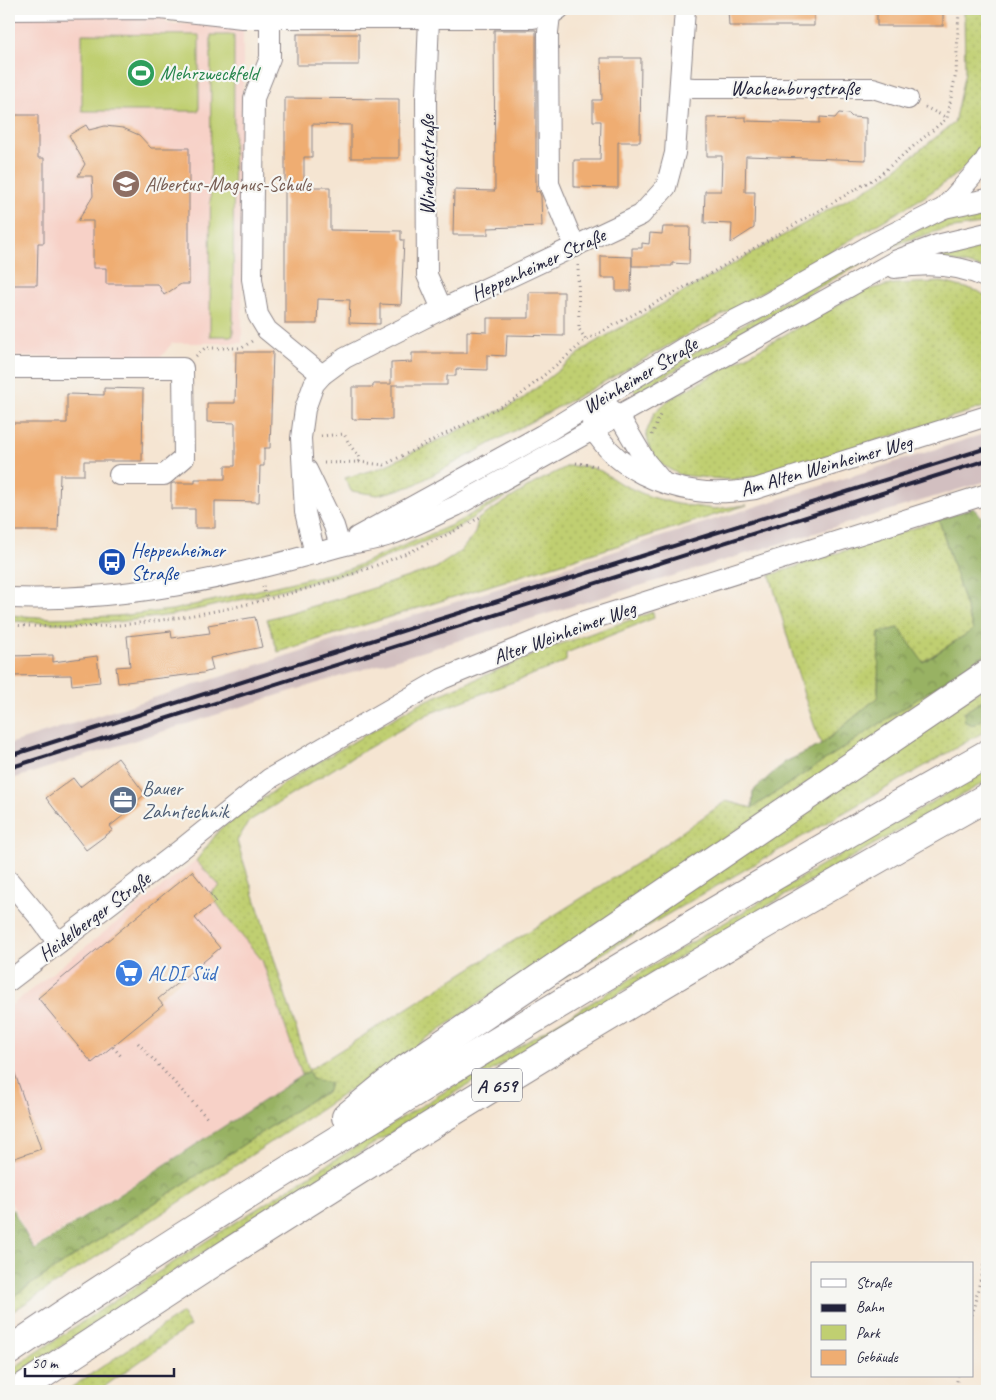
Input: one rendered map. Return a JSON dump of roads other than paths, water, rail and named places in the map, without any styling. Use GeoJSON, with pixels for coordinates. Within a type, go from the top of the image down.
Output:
{"type":"FeatureCollection","features":[{"type":"Feature","properties":{"kind":"highway"},"geometry":{"type":"LineString","coordinates":[[274,1178],[401,1072],[987,674]]}},
{"type":"Feature","properties":{"kind":"highway","name":"A 659"},"geometry":{"type":"LineString","coordinates":[[9,1351],[73,1307],[274,1178],[642,954],[987,754]]}},
{"type":"Feature","properties":{"kind":"highway","name":"A 659"},"geometry":{"type":"LineString","coordinates":[[18,1391],[298,1208],[497,1084],[987,797]]}},
{"type":"Feature","properties":{"kind":"street"},"geometry":{"type":"LineString","coordinates":[[9,10],[160,9],[242,18],[533,18],[555,12]]}},
{"type":"Feature","properties":{"kind":"street","name":"Heppenheimer Straße"},"geometry":{"type":"LineString","coordinates":[[315,554],[305,512],[301,459],[301,438],[305,409],[311,390],[322,375],[345,358],[442,309],[641,215],[666,187],[675,153],[685,9]]}},
{"type":"Feature","properties":{"kind":"street"},"geometry":{"type":"LineString","coordinates":[[555,12],[548,32],[549,184],[575,247]]}},
{"type":"Feature","properties":{"kind":"street"},"geometry":{"type":"LineString","coordinates":[[270,18],[270,58],[254,98],[252,279],[258,315],[267,330],[322,375]]}},
{"type":"Feature","properties":{"kind":"street","name":"Windeckstraße"},"geometry":{"type":"LineString","coordinates":[[429,18],[426,97],[427,275],[442,309]]}},
{"type":"Feature","properties":{"kind":"street","name":"Wachenburgstraße"},"geometry":{"type":"LineString","coordinates":[[680,87],[872,88],[908,99]]}},
{"type":"Feature","properties":{"kind":"street","name":"Weinheimer Straße"},"geometry":{"type":"LineString","coordinates":[[944,208],[987,157]]}},
{"type":"Feature","properties":{"kind":"street","name":"Weinheimer Straße"},"geometry":{"type":"LineString","coordinates":[[340,546],[542,435],[698,339],[767,304],[876,242],[944,208],[987,200]]}},
{"type":"Feature","properties":{"kind":"street","name":"Weinheimer Straße"},"geometry":{"type":"LineString","coordinates":[[9,598],[42,599],[116,595],[176,587],[233,575],[340,546],[381,538],[412,527],[456,506],[876,271],[914,253],[987,232]]}},
{"type":"Feature","properties":{"kind":"street","name":"Weinheimer Straße"},"geometry":{"type":"LineString","coordinates":[[876,271],[918,265],[936,265],[966,270],[987,278]]}},
{"type":"Feature","properties":{"kind":"street"},"geometry":{"type":"LineString","coordinates":[[9,368],[183,368],[184,458],[164,475],[120,475]]}},
{"type":"Feature","properties":{"kind":"street"},"geometry":{"type":"LineString","coordinates":[[593,430],[592,418],[595,401],[619,416],[646,462],[662,482]]}},
{"type":"Feature","properties":{"kind":"street","name":"Am Alten Weinheimer Weg"},"geometry":{"type":"LineString","coordinates":[[593,430],[616,458],[637,471],[662,482],[688,489],[715,492],[754,489],[987,416]]}},
{"type":"Feature","properties":{"kind":"street","name":"Heppenheimer Straße"},"geometry":{"type":"LineString","coordinates":[[301,459],[334,526],[340,546]]}},
{"type":"Feature","properties":{"kind":"street","name":"Alter Weinheimer Weg"},"geometry":{"type":"LineString","coordinates":[[179,851],[269,779],[442,679],[580,623],[987,494]]}},
{"type":"Feature","properties":{"kind":"street","name":"Heidelberger Straße"},"geometry":{"type":"LineString","coordinates":[[9,981],[179,851]]}},
{"type":"Feature","properties":{"kind":"street"},"geometry":{"type":"LineString","coordinates":[[9,881],[58,943]]}},
{"type":"Feature","properties":{"kind":"railway"},"geometry":{"type":"LineString","coordinates":[[9,756],[987,448]]}},
{"type":"Feature","properties":{"kind":"railway"},"geometry":{"type":"LineString","coordinates":[[9,768],[987,460]]}},
{"type":"Feature","properties":{"kind":"place","name":"Mehrzweckfeld"},"geometry":{"type":"Point","coordinates":[141,73]}},
{"type":"Feature","properties":{"kind":"place","name":"Albertus-Magnus-Schule"},"geometry":{"type":"Point","coordinates":[126,184]}},
{"type":"Feature","properties":{"kind":"place","name":"Heppenheimer Straße"},"geometry":{"type":"Point","coordinates":[112,562]}},
{"type":"Feature","properties":{"kind":"place","name":"Bauer Zahntechnik"},"geometry":{"type":"Point","coordinates":[123,800]}},
{"type":"Feature","properties":{"kind":"place","name":"ALDI Süd"},"geometry":{"type":"Point","coordinates":[129,973]}}]}
